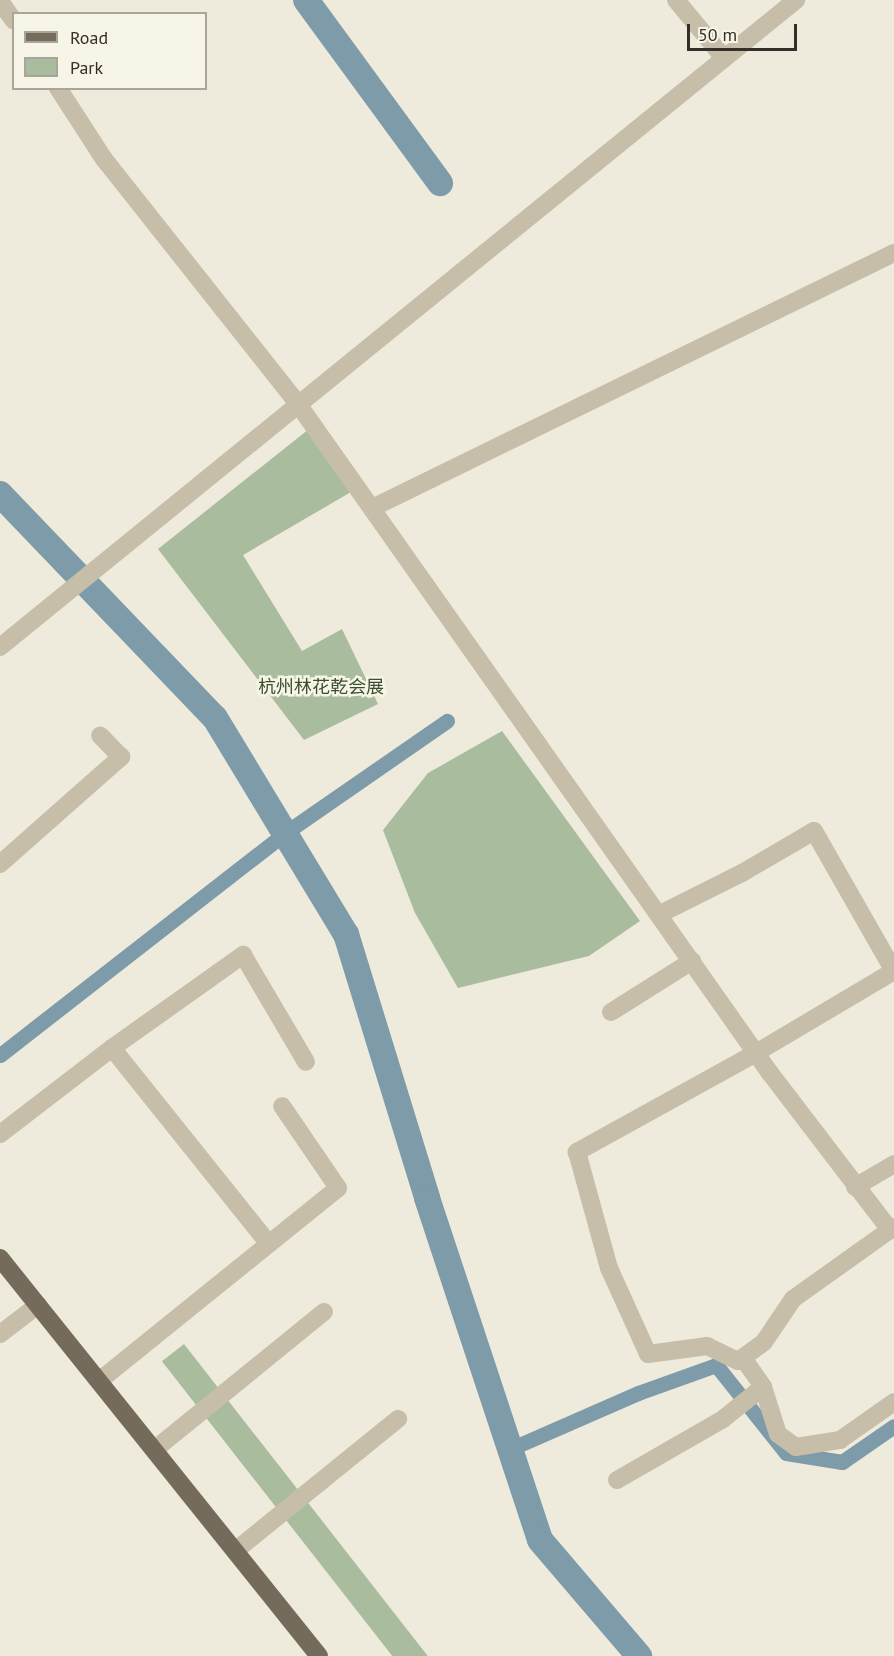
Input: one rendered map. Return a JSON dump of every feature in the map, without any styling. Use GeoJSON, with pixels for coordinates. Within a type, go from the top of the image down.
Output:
{"type":"FeatureCollection","features":[{"type":"Feature","properties":{"kind":"main road"},"geometry":{"type":"LineString","coordinates":[[0,1258],[319,1656]]}},
{"type":"Feature","properties":{"kind":"street"},"geometry":{"type":"LineString","coordinates":[[676,0],[724,58]]}},
{"type":"Feature","properties":{"kind":"street"},"geometry":{"type":"LineString","coordinates":[[0,647],[796,0]]}},
{"type":"Feature","properties":{"kind":"street"},"geometry":{"type":"LineString","coordinates":[[0,1],[12,18]]}},
{"type":"Feature","properties":{"kind":"street"},"geometry":{"type":"LineString","coordinates":[[59,90],[104,159],[298,404],[756,1053],[855,1187],[892,1228],[793,1299],[764,1342],[738,1361],[707,1346],[648,1354],[609,1268],[577,1152],[756,1053],[894,971],[814,831],[742,873],[660,914]]}},
{"type":"Feature","properties":{"kind":"street"},"geometry":{"type":"LineString","coordinates":[[372,508],[894,253]]}},
{"type":"Feature","properties":{"kind":"street"},"geometry":{"type":"LineString","coordinates":[[0,864],[121,757],[100,735]]}},
{"type":"Feature","properties":{"kind":"street"},"geometry":{"type":"LineString","coordinates":[[0,1134],[112,1048],[243,955],[306,1062]]}},
{"type":"Feature","properties":{"kind":"street"},"geometry":{"type":"LineString","coordinates":[[611,1012],[692,961]]}},
{"type":"Feature","properties":{"kind":"street"},"geometry":{"type":"LineString","coordinates":[[112,1048],[269,1244]]}},
{"type":"Feature","properties":{"kind":"street"},"geometry":{"type":"LineString","coordinates":[[99,1381],[339,1188],[282,1106]]}},
{"type":"Feature","properties":{"kind":"street"},"geometry":{"type":"LineString","coordinates":[[855,1187],[894,1164]]}},
{"type":"Feature","properties":{"kind":"street"},"geometry":{"type":"LineString","coordinates":[[0,1334],[38,1305]]}},
{"type":"Feature","properties":{"kind":"street"},"geometry":{"type":"LineString","coordinates":[[154,1450],[324,1312]]}},
{"type":"Feature","properties":{"kind":"street"},"geometry":{"type":"LineString","coordinates":[[743,1358],[763,1387],[778,1434],[796,1447],[840,1440],[894,1402]]}},
{"type":"Feature","properties":{"kind":"street"},"geometry":{"type":"LineString","coordinates":[[616,1480],[723,1419],[763,1387]]}},
{"type":"Feature","properties":{"kind":"street"},"geometry":{"type":"LineString","coordinates":[[235,1551],[398,1419]]}},
{"type":"Feature","properties":{"kind":"green space","name":"杭州林花乾会展"},"geometry":{"type":"Polygon","coordinates":[[[309,429],[351,492],[243,555],[302,651],[342,629],[378,704],[304,740],[158,549],[309,429]]]}},
{"type":"Feature","properties":{"kind":"green space"},"geometry":{"type":"Polygon","coordinates":[[[502,731],[640,921],[589,956],[458,988],[415,913],[383,830],[428,773],[502,731]]]}},
{"type":"Feature","properties":{"kind":"green space"},"geometry":{"type":"Polygon","coordinates":[[[184,1344],[428,1656],[392,1656],[162,1361],[184,1344]]]}},
{"type":"Feature","properties":{"kind":"waterway"},"geometry":{"type":"LineString","coordinates":[[306,0],[440,183]]}},
{"type":"Feature","properties":{"kind":"waterway"},"geometry":{"type":"LineString","coordinates":[[0,494],[215,718],[346,934],[427,1198],[540,1540],[639,1656]]}},
{"type":"Feature","properties":{"kind":"waterway"},"geometry":{"type":"LineString","coordinates":[[0,1055],[285,833],[447,721]]}},
{"type":"Feature","properties":{"kind":"waterway"},"geometry":{"type":"LineString","coordinates":[[510,1449],[638,1393],[716,1365],[786,1453],[842,1462],[894,1426]]}}]}
